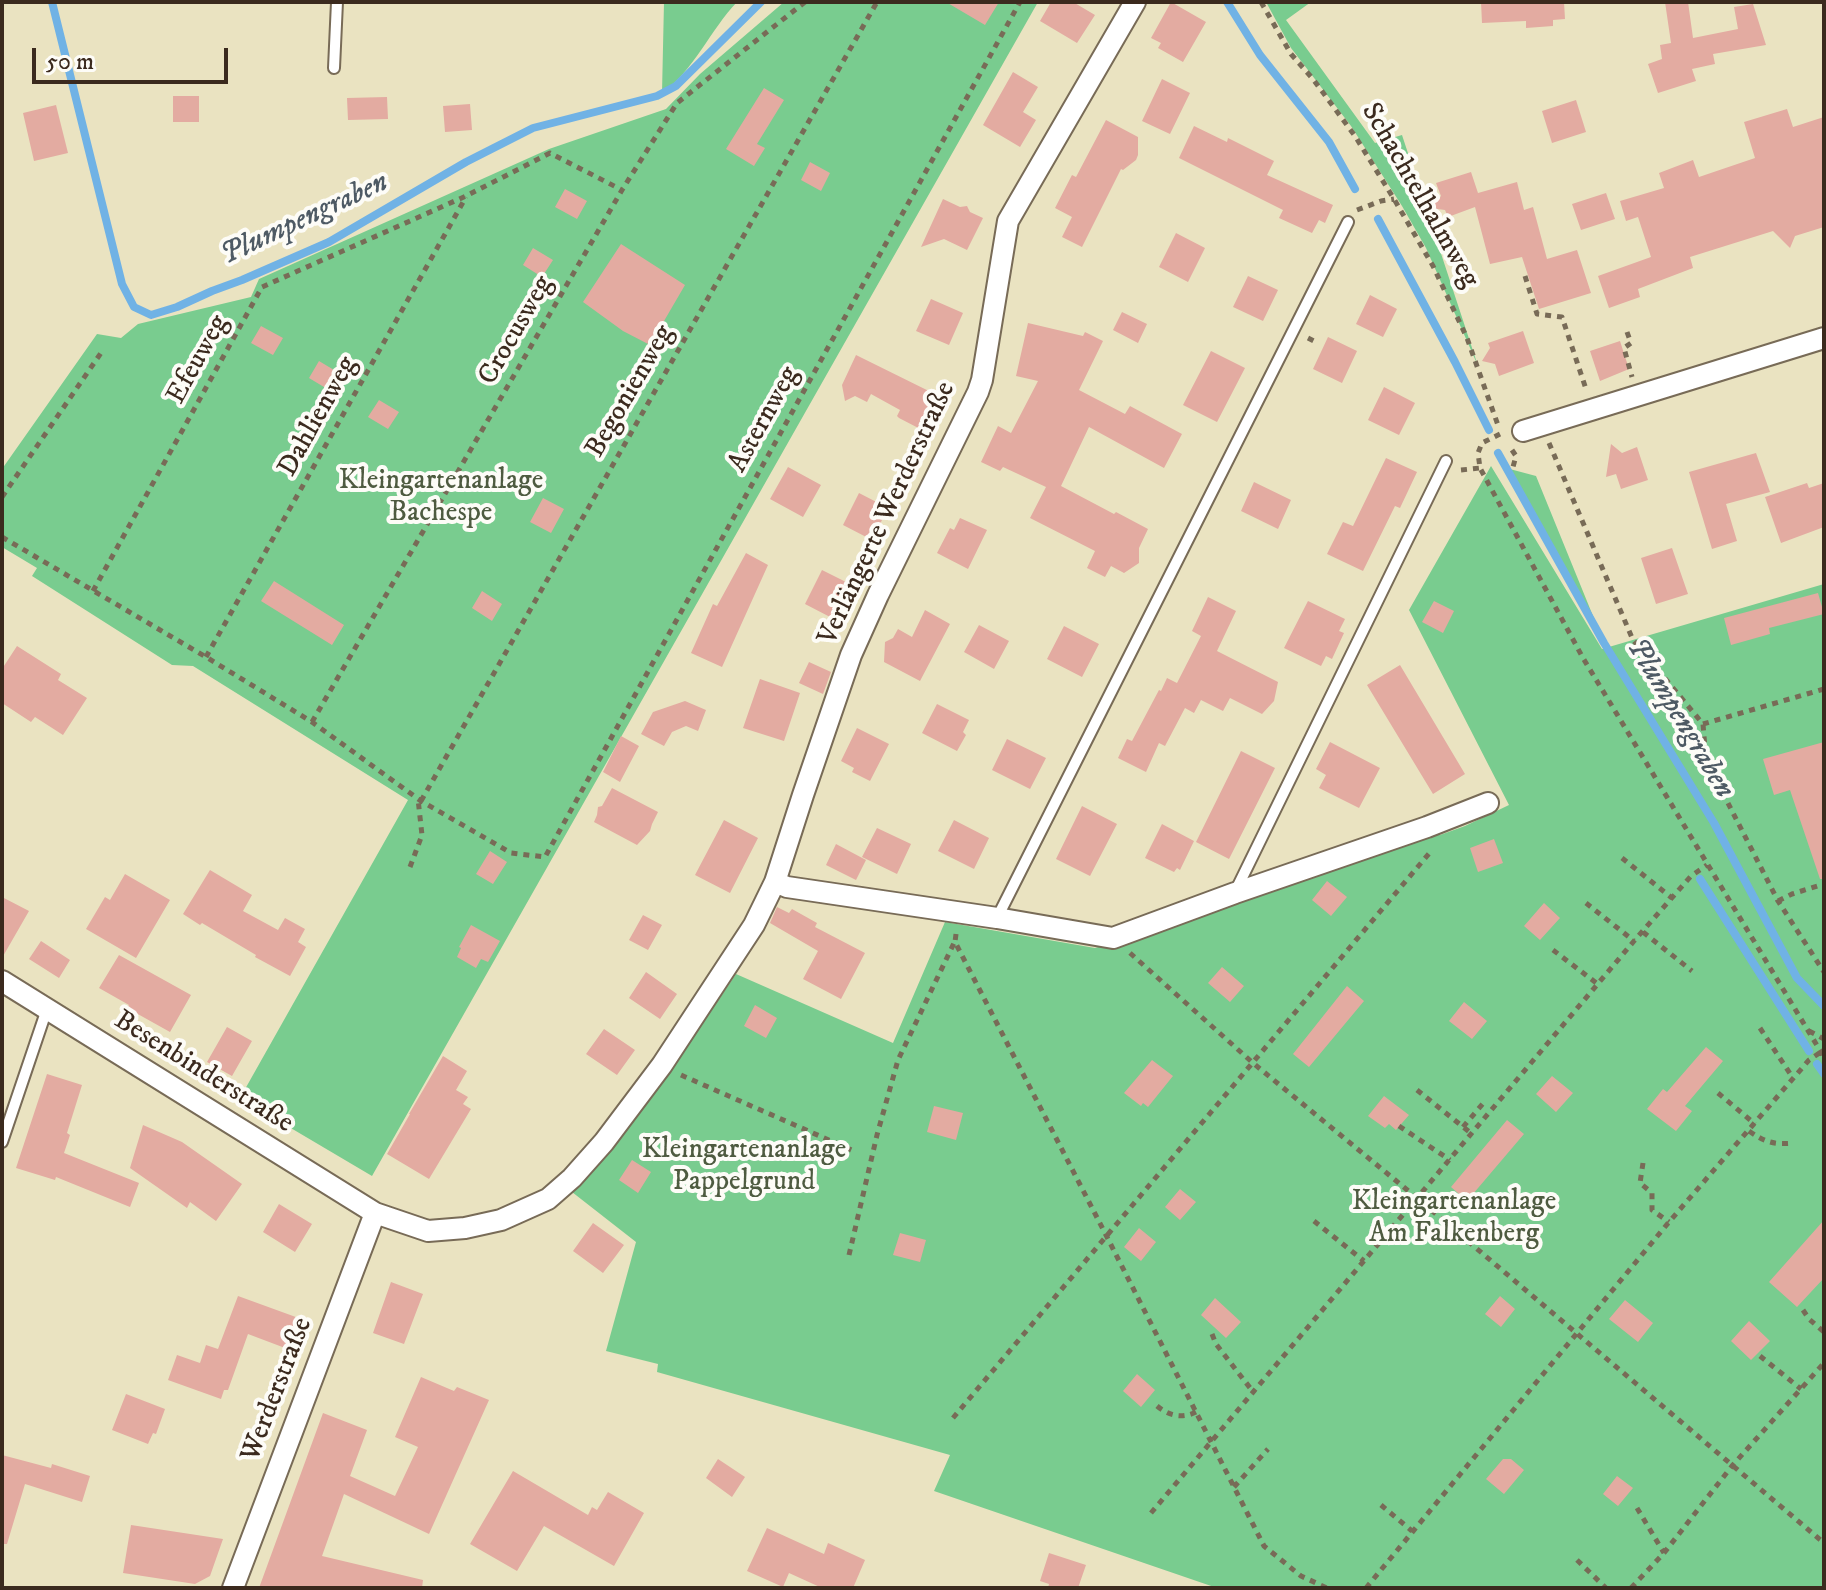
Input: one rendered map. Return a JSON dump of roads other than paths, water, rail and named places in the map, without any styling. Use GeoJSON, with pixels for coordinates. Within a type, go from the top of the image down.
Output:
{"type":"FeatureCollection","features":[{"type":"Feature","properties":{"kind":"street","name":"Verlängerte Werderstraße"},"geometry":{"type":"LineString","coordinates":[[375,1213],[428,1231],[465,1228],[501,1220],[548,1199],[572,1178],[604,1142],[662,1065],[754,925],[775,882],[845,672],[878,595],[978,392],[1008,221],[1135,2]]}},
{"type":"Feature","properties":{"kind":"street"},"geometry":{"type":"LineString","coordinates":[[1532,428],[1824,338]]}},
{"type":"Feature","properties":{"kind":"street"},"geometry":{"type":"LineString","coordinates":[[775,882],[787,887],[1113,938],[1488,803]]}},
{"type":"Feature","properties":{"kind":"street","name":"Besenbinderstraße"},"geometry":{"type":"LineString","coordinates":[[2,981],[375,1213]]}},
{"type":"Feature","properties":{"kind":"street","name":"Werderstraße"},"geometry":{"type":"LineString","coordinates":[[233,1588],[375,1213]]}},
{"type":"Feature","properties":{"kind":"lane"},"geometry":{"type":"LineString","coordinates":[[334,68],[337,2]]}},
{"type":"Feature","properties":{"kind":"lane"},"geometry":{"type":"LineString","coordinates":[[997,918],[1348,222]]}},
{"type":"Feature","properties":{"kind":"lane"},"geometry":{"type":"LineString","coordinates":[[1235,893],[1446,461]]}},
{"type":"Feature","properties":{"kind":"lane"},"geometry":{"type":"LineString","coordinates":[[2,1142],[47,1009]]}},
{"type":"Feature","properties":{"kind":"waterway","name":"Plumpengraben"},"geometry":{"type":"LineString","coordinates":[[52,2],[122,284],[134,307],[151,315],[177,307],[329,242],[466,162],[533,128],[657,96],[676,86],[761,2]]}},
{"type":"Feature","properties":{"kind":"waterway","name":"Plumpengraben"},"geometry":{"type":"LineString","coordinates":[[1227,2],[1260,55],[1329,142],[1355,189]]}},
{"type":"Feature","properties":{"kind":"waterway","name":"Plumpengraben"},"geometry":{"type":"LineString","coordinates":[[1378,219],[1489,430]]}},
{"type":"Feature","properties":{"kind":"waterway","name":"Plumpengraben"},"geometry":{"type":"LineString","coordinates":[[1498,453],[1604,643],[1714,823],[1797,978],[1824,1006]]}},
{"type":"Feature","properties":{"kind":"waterway"},"geometry":{"type":"LineString","coordinates":[[1700,879],[1809,1051]]}},
{"type":"Feature","properties":{"kind":"waterway"},"geometry":{"type":"LineString","coordinates":[[1817,1064],[1824,1074]]}},
{"type":"Feature","properties":{"kind":"park label","name":"Kleingartenanlage Bachespe"},"geometry":{"type":"Point","coordinates":[441,498]}},
{"type":"Feature","properties":{"kind":"park label","name":"Kleingartenanlage Pappelgrund"},"geometry":{"type":"Point","coordinates":[744,1167]}},
{"type":"Feature","properties":{"kind":"park label","name":"Kleingartenanlage Am Falkenberg"},"geometry":{"type":"Point","coordinates":[1454,1219]}}]}
